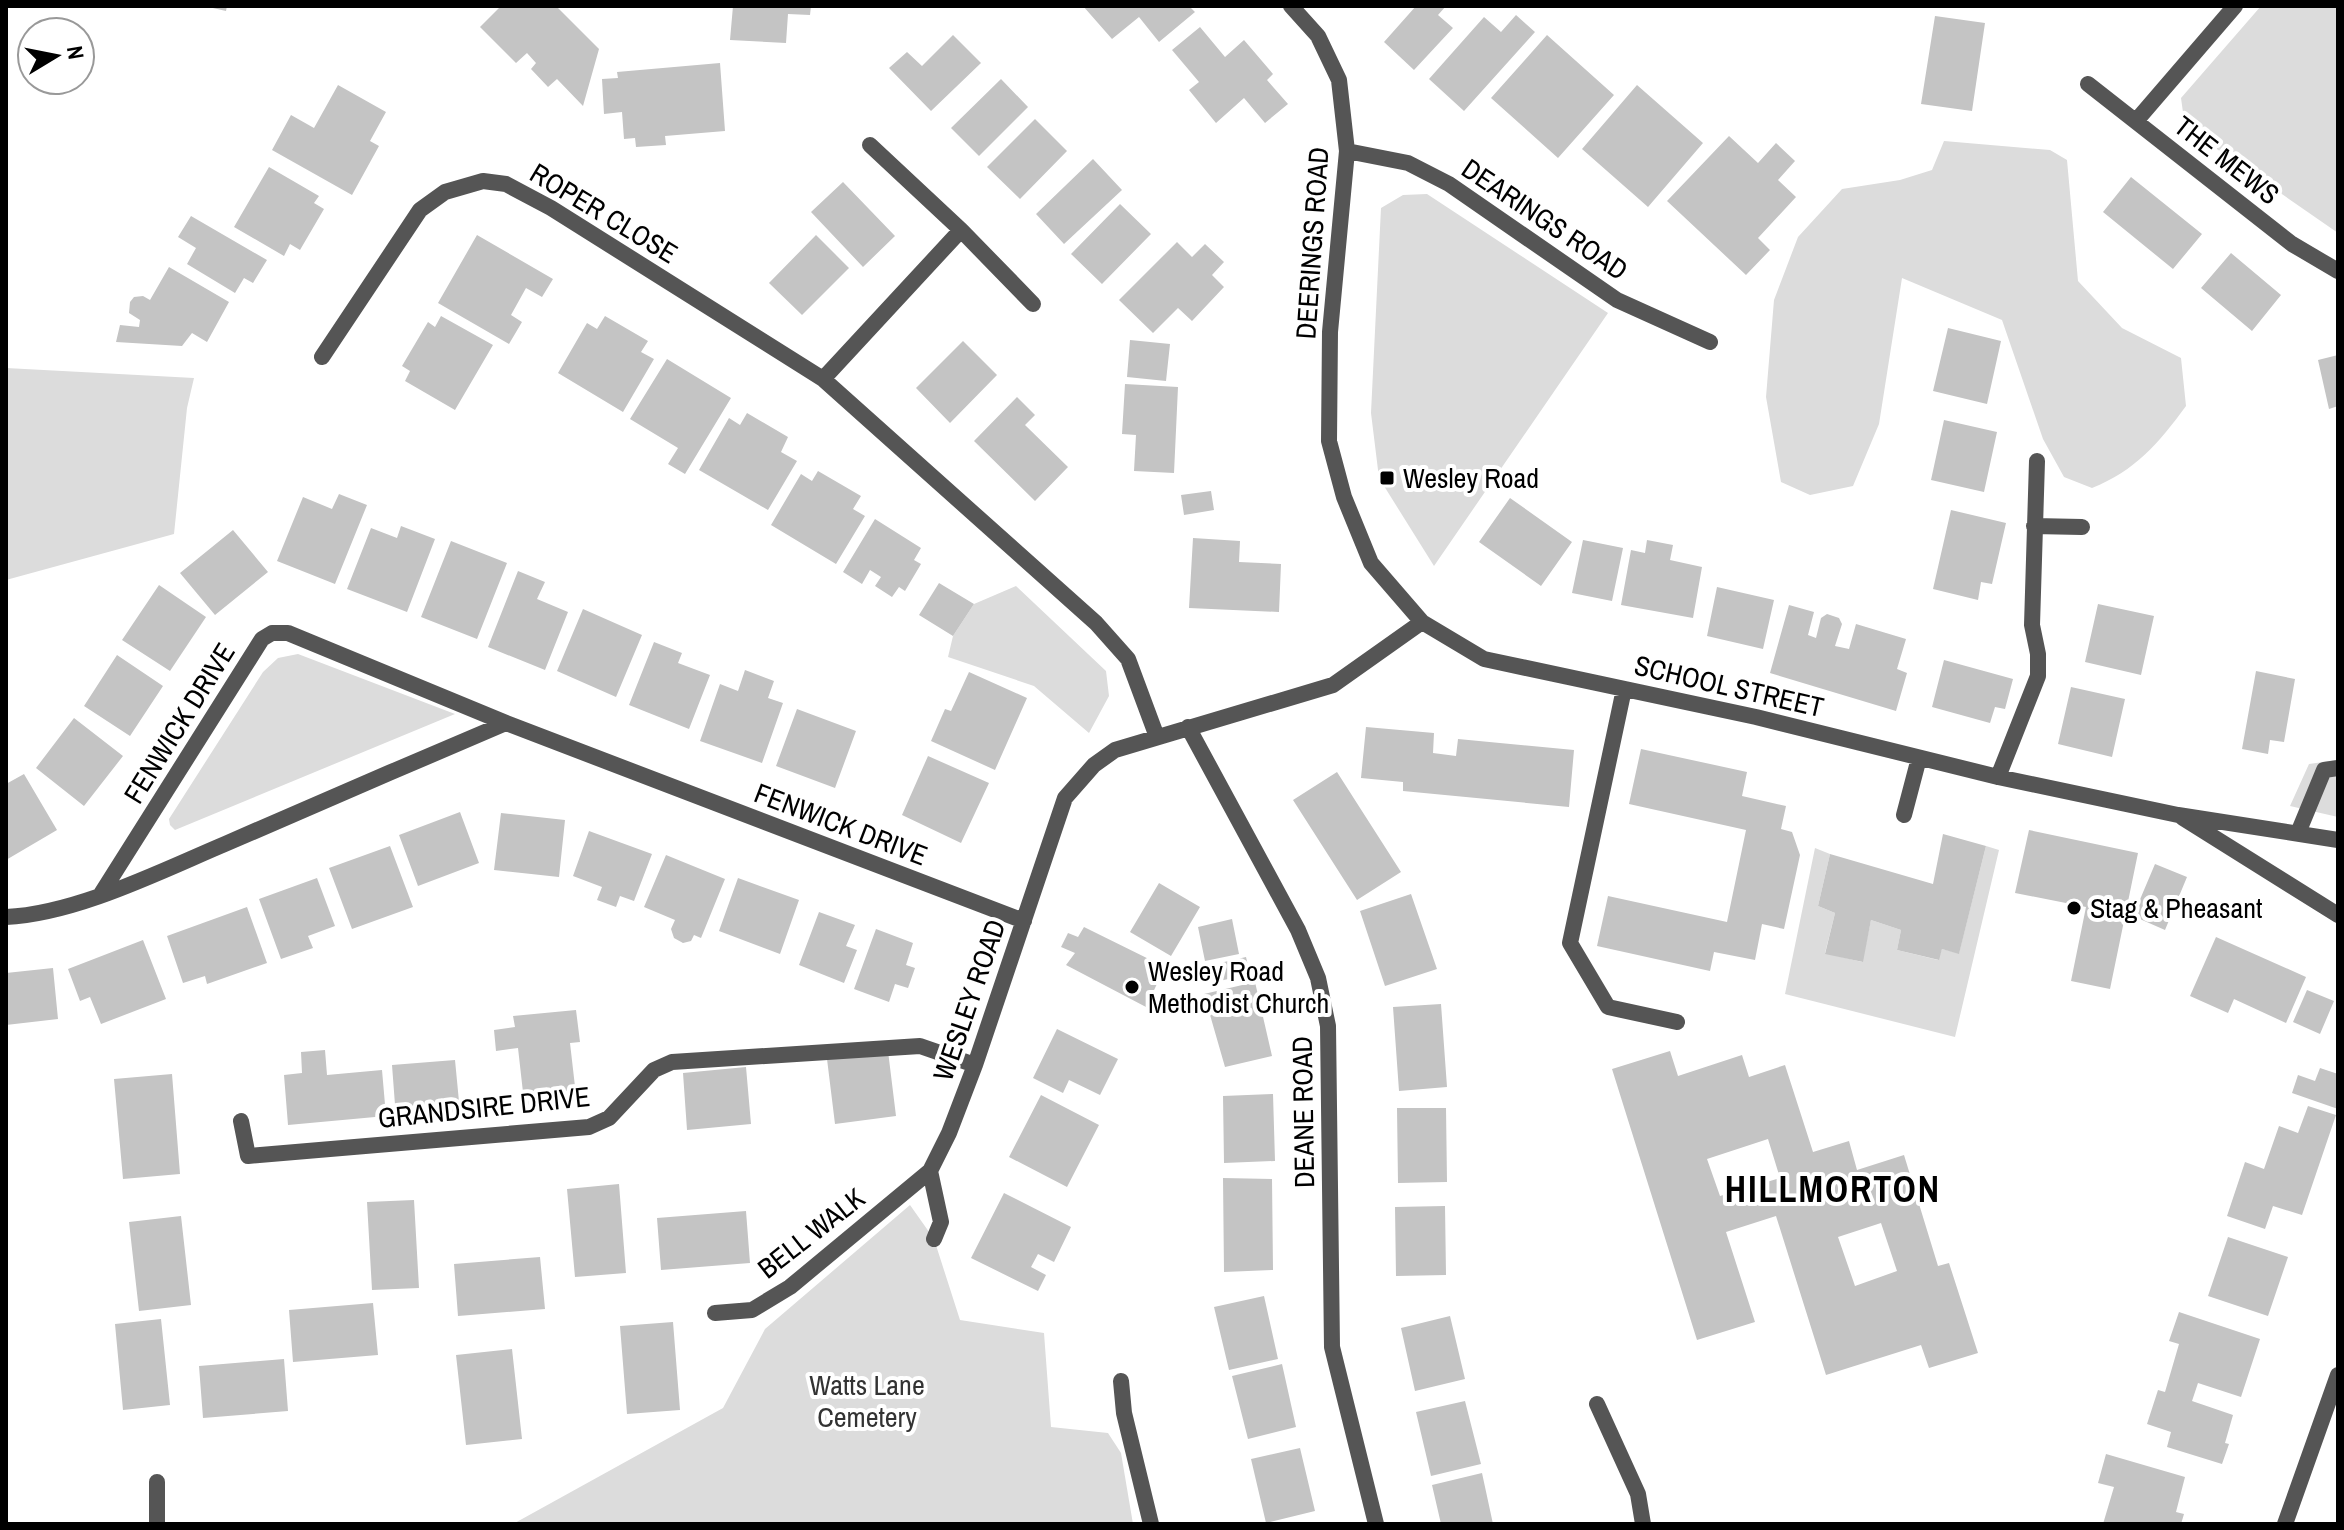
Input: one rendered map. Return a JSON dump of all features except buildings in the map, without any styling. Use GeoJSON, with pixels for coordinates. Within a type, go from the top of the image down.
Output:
{"type":"FeatureCollection","features":[{"type":"Feature","properties":{"kind":"street","name":"DEERINGS ROAD"},"geometry":{"type":"LineString","coordinates":[[1291,6],[1318,36],[1339,80],[1347,151],[1330,332],[1329,441],[1344,497]]}},
{"type":"Feature","properties":{"kind":"street"},"geometry":{"type":"LineString","coordinates":[[2136,121],[2235,6]]}},
{"type":"Feature","properties":{"kind":"street","name":"THE MEWS"},"geometry":{"type":"LineString","coordinates":[[2088,84],[2292,244],[2338,271]]}},
{"type":"Feature","properties":{"kind":"street"},"geometry":{"type":"LineString","coordinates":[[870,145],[961,230],[1033,304]]}},
{"type":"Feature","properties":{"kind":"street","name":"DEARINGS ROAD"},"geometry":{"type":"LineString","coordinates":[[1347,151],[1408,163],[1435,177],[1617,300],[1710,342]]}},
{"type":"Feature","properties":{"kind":"street","name":"ROPER CLOSE"},"geometry":{"type":"LineString","coordinates":[[322,357],[420,210],[445,192],[483,181],[506,184],[551,208],[823,379],[1096,623],[1128,659],[1157,737]]}},
{"type":"Feature","properties":{"kind":"street"},"geometry":{"type":"LineString","coordinates":[[823,379],[961,230]]}},
{"type":"Feature","properties":{"kind":"street"},"geometry":{"type":"LineString","coordinates":[[1998,777],[2038,676],[2038,654],[2032,625],[2037,461]]}},
{"type":"Feature","properties":{"kind":"street","name":"SCHOOL STREET"},"geometry":{"type":"LineString","coordinates":[[1344,497],[1371,563],[1422,622],[1484,659],[1756,717],[1998,777],[2178,815],[2338,840]]}},
{"type":"Feature","properties":{"kind":"street"},"geometry":{"type":"LineString","coordinates":[[2034,526],[2082,527]]}},
{"type":"Feature","properties":{"kind":"street","name":"WESLEY ROAD"},"geometry":{"type":"LineString","coordinates":[[930,1171],[949,1133],[975,1065],[1065,798],[1094,765],[1115,750],[1333,685],[1422,622]]}},
{"type":"Feature","properties":{"kind":"street","name":"FENWICK DRIVE"},"geometry":{"type":"LineString","coordinates":[[101,894],[262,639],[272,633],[288,633],[506,723],[1024,921]]}},
{"type":"Feature","properties":{"kind":"street"},"geometry":{"type":"LineString","coordinates":[[1624,689],[1570,943],[1608,1007],[1677,1022]]}},
{"type":"Feature","properties":{"kind":"street"},"geometry":{"type":"LineString","coordinates":[[6,917],[29,916],[101,894],[163,870],[506,723]]}},
{"type":"Feature","properties":{"kind":"street","name":"DEANE ROAD"},"geometry":{"type":"LineString","coordinates":[[1188,727],[1298,930],[1318,978],[1328,1026],[1332,1347],[1376,1524]]}},
{"type":"Feature","properties":{"kind":"street"},"geometry":{"type":"LineString","coordinates":[[1904,815],[1919,758]]}},
{"type":"Feature","properties":{"kind":"street"},"geometry":{"type":"LineString","coordinates":[[2298,833],[2324,770],[2338,768]]}},
{"type":"Feature","properties":{"kind":"street","name":"SCHOOL STREET"},"geometry":{"type":"LineString","coordinates":[[2178,815],[2338,915]]}},
{"type":"Feature","properties":{"kind":"street","name":"GRANDSIRE DRIVE"},"geometry":{"type":"LineString","coordinates":[[241,1121],[248,1156],[589,1127],[609,1118],[654,1070],[672,1062],[920,1046],[975,1065]]}},
{"type":"Feature","properties":{"kind":"street"},"geometry":{"type":"LineString","coordinates":[[930,1171],[941,1222],[934,1239]]}},
{"type":"Feature","properties":{"kind":"street","name":"BELL WALK"},"geometry":{"type":"LineString","coordinates":[[715,1313],[752,1310],[790,1287],[930,1171]]}},
{"type":"Feature","properties":{"kind":"street"},"geometry":{"type":"LineString","coordinates":[[2285,1524],[2338,1375]]}},
{"type":"Feature","properties":{"kind":"street"},"geometry":{"type":"LineString","coordinates":[[1121,1381],[1124,1413],[1151,1524]]}},
{"type":"Feature","properties":{"kind":"street"},"geometry":{"type":"LineString","coordinates":[[1597,1404],[1638,1494],[1643,1524]]}},
{"type":"Feature","properties":{"kind":"street"},"geometry":{"type":"LineString","coordinates":[[157,1482],[157,1524]]}},
{"type":"Feature","properties":{"kind":"green space"},"geometry":{"type":"Polygon","coordinates":[[[2261,6],[2338,6],[2338,233],[2185,127],[2181,98],[2261,6]]]}},
{"type":"Feature","properties":{"kind":"green space"},"geometry":{"type":"Polygon","coordinates":[[[1944,141],[2050,150],[2067,160],[2078,281],[2122,328],[2181,358],[2186,406],[2156,444],[2121,473],[2092,488],[2064,477],[2043,439],[2002,320],[1902,278],[1879,424],[1853,486],[1810,495],[1781,482],[1766,397],[1774,300],[1798,237],[1842,189],[1900,180],[1932,170],[1944,141]]]}},
{"type":"Feature","properties":{"kind":"green space"},"geometry":{"type":"Polygon","coordinates":[[[1427,194],[1608,313],[1434,566],[1379,478],[1371,413],[1381,208],[1403,195],[1427,194]]]}},
{"type":"Feature","properties":{"kind":"green space"},"geometry":{"type":"Polygon","coordinates":[[[6,368],[194,378],[187,408],[174,534],[6,580],[6,368]]]}},
{"type":"Feature","properties":{"kind":"green space"},"geometry":{"type":"Polygon","coordinates":[[[1016,586],[1106,671],[1109,696],[1089,733],[1034,686],[948,657],[953,636],[974,604],[1016,586]]]}},
{"type":"Feature","properties":{"kind":"green space"},"geometry":{"type":"Polygon","coordinates":[[[298,654],[455,714],[175,830],[169,819],[263,672],[278,658],[298,654]]]}},
{"type":"Feature","properties":{"kind":"green space"},"geometry":{"type":"Polygon","coordinates":[[[2338,760],[2338,817],[2290,806],[2309,764],[2338,760]]]}},
{"type":"Feature","properties":{"kind":"green space"},"geometry":{"type":"Polygon","coordinates":[[[1986,846],[1999,850],[1955,1037],[1785,994],[1815,848],[1830,854],[1818,906],[1835,913],[1825,953],[1862,962],[1871,920],[1901,930],[1897,950],[1938,960],[1942,949],[1959,953],[1986,846]]]}},
{"type":"Feature","properties":{"kind":"green space","name":"Watts Lane Cemetery"},"geometry":{"type":"Polygon","coordinates":[[[910,1205],[934,1239],[960,1320],[1044,1333],[1051,1427],[1108,1433],[1121,1453],[1133,1524],[513,1524],[723,1408],[765,1329],[910,1205]]]}},
{"type":"Feature","properties":{"kind":"place","name":"Wesley Road"},"geometry":{"type":"Point","coordinates":[1387,478]}},
{"type":"Feature","properties":{"kind":"place","name":"Stag & Pheasant"},"geometry":{"type":"Point","coordinates":[2074,908]}},
{"type":"Feature","properties":{"kind":"place","name":"Wesley Road Methodist Church"},"geometry":{"type":"Point","coordinates":[1132,987]}},
{"type":"Feature","properties":{"kind":"district","name":"HILLMORTON"},"geometry":{"type":"Point","coordinates":[1833,1189]}}]}
